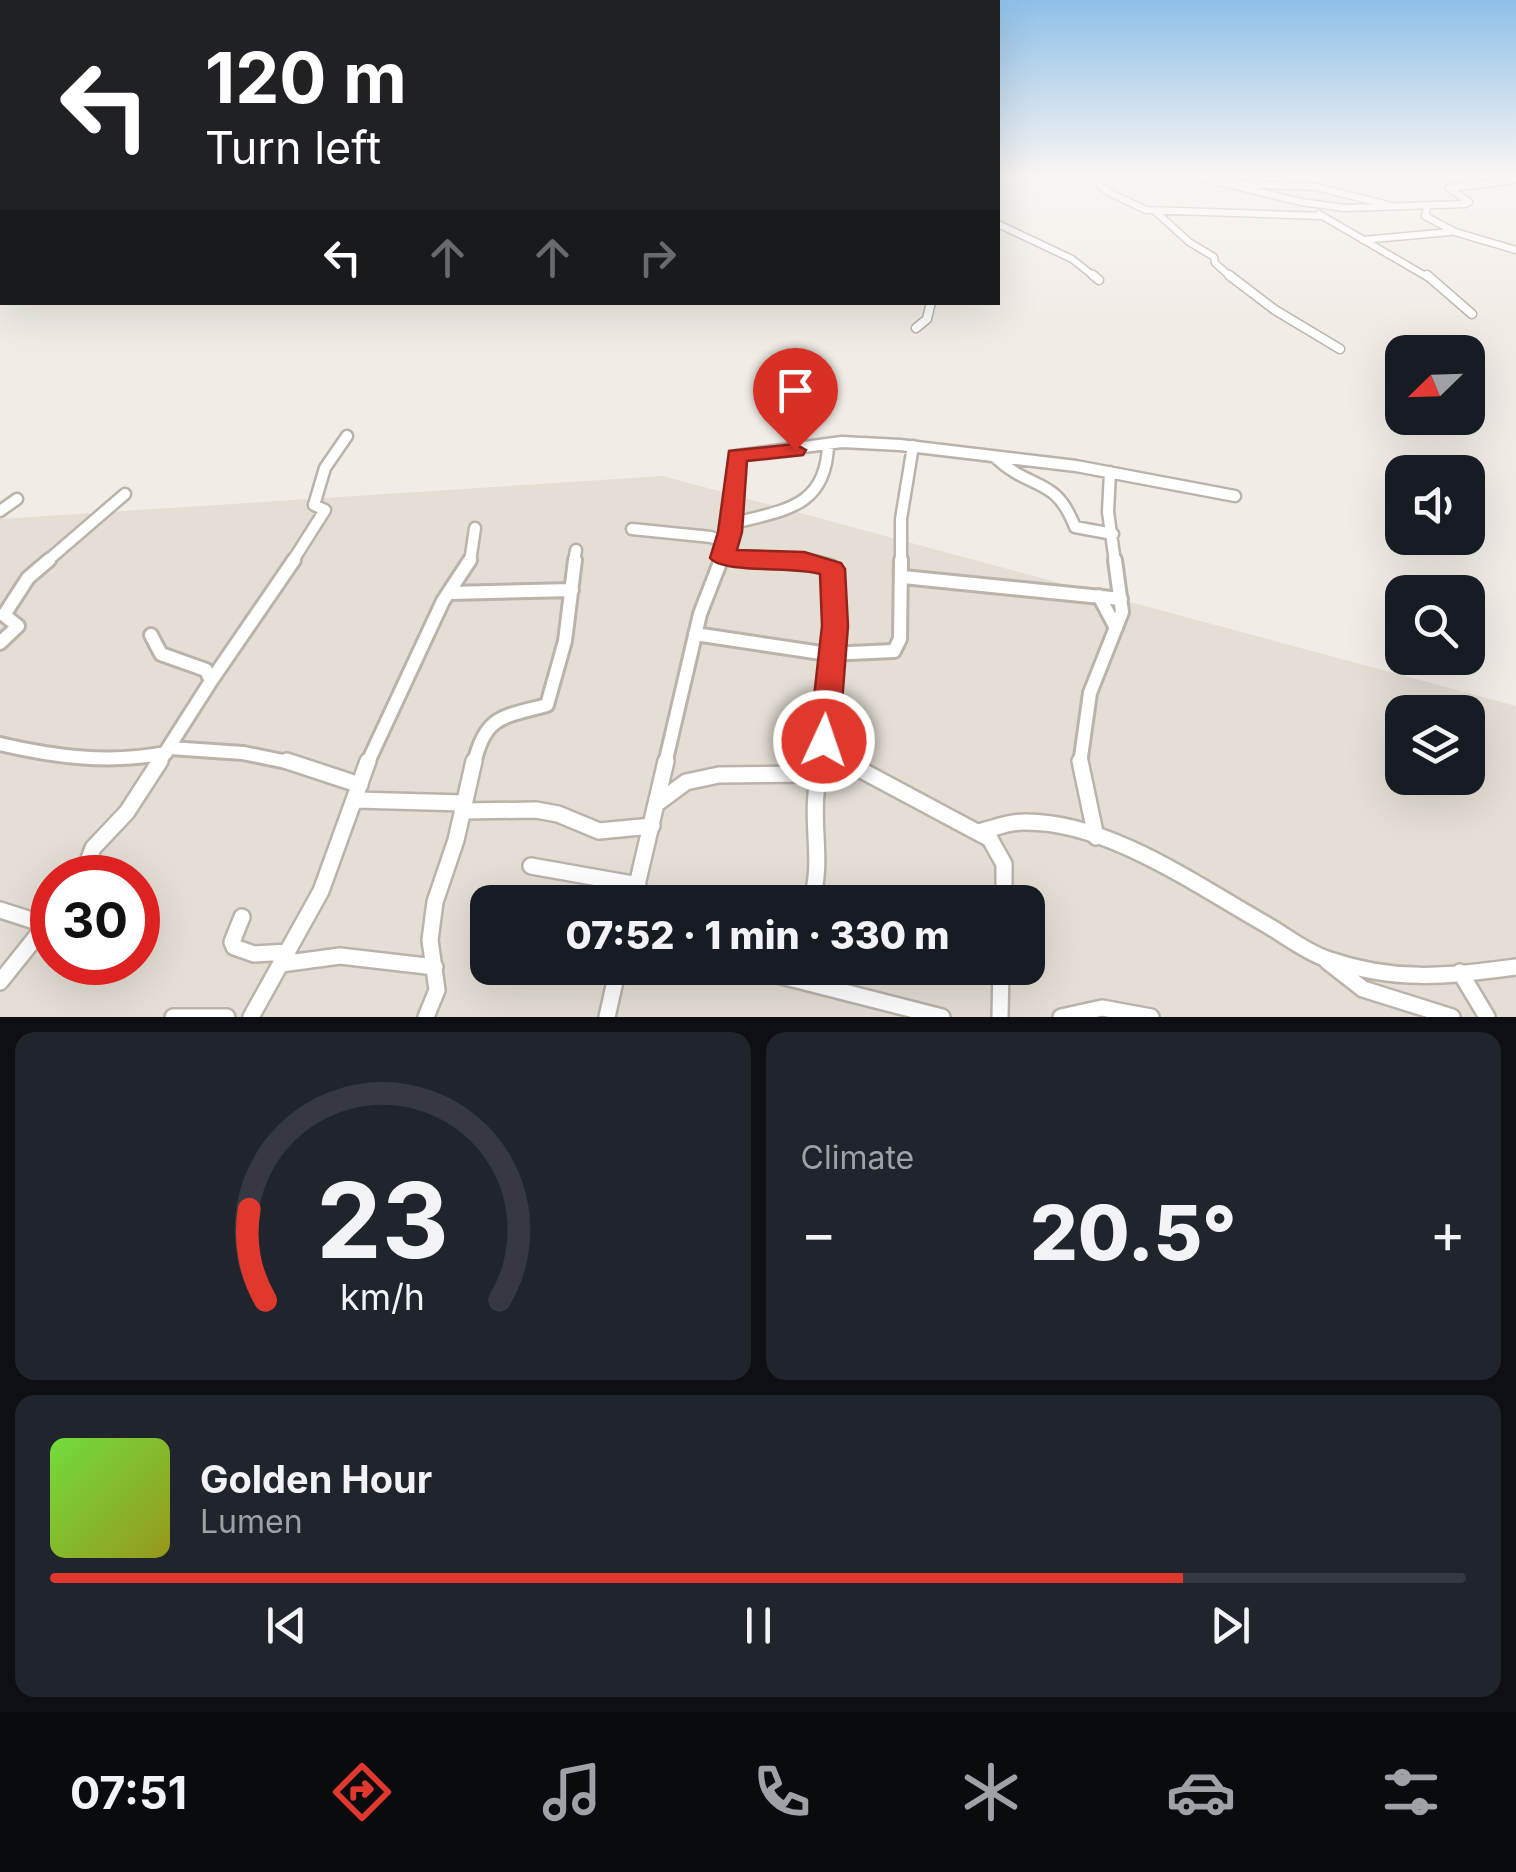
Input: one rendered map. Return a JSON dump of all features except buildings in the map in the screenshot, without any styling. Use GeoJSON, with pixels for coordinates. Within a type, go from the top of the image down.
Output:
{"type":"FeatureCollection","features":[{"type":"Feature","properties":{"kind":"street"},"geometry":{"type":"LineString","coordinates":[[1169,224],[1210,254],[1228,274],[1306,330],[1340,349]]}},
{"type":"Feature","properties":{"kind":"street"},"geometry":{"type":"LineString","coordinates":[[1335,224],[1410,263],[1450,300],[1472,314]]}},
{"type":"Feature","properties":{"kind":"street"},"geometry":{"type":"LineString","coordinates":[[1441,224],[1516,250]]}},
{"type":"Feature","properties":{"kind":"street"},"geometry":{"type":"LineString","coordinates":[[1000,225],[1043,243],[1078,270],[1100,280]]}},
{"type":"Feature","properties":{"kind":"street"},"geometry":{"type":"LineString","coordinates":[[1362,240],[1455,232]]}},
{"type":"Feature","properties":{"kind":"street"},"geometry":{"type":"LineString","coordinates":[[916,328],[927,319],[929,305]]}},
{"type":"Feature","properties":{"kind":"street"},"geometry":{"type":"LineString","coordinates":[[90,855],[127,812],[321,520],[324,508],[314,505],[312,499],[321,476],[348,436]]}},
{"type":"Feature","properties":{"kind":"street"},"geometry":{"type":"LineString","coordinates":[[731,524],[805,502],[827,475],[828,444]]}},
{"type":"Feature","properties":{"kind":"street"},"geometry":{"type":"LineString","coordinates":[[531,866],[638,885],[696,634],[728,542],[736,456],[828,444],[913,446],[1110,472],[1235,496]]}},
{"type":"Feature","properties":{"kind":"street"},"geometry":{"type":"LineString","coordinates":[[696,634],[832,652],[882,655],[894,651],[900,639],[901,519],[913,446]]}},
{"type":"Feature","properties":{"kind":"street"},"geometry":{"type":"LineString","coordinates":[[994,456],[1015,476],[1046,487],[1064,499],[1071,508],[1070,522],[1075,527],[1113,534]]}},
{"type":"Feature","properties":{"kind":"street"},"geometry":{"type":"LineString","coordinates":[[1096,838],[1080,766],[1082,720],[1122,612],[1108,512],[1110,472]]}},
{"type":"Feature","properties":{"kind":"street"},"geometry":{"type":"LineString","coordinates":[[0,644],[18,626],[4,615],[28,578],[125,494]]}},
{"type":"Feature","properties":{"kind":"street"},"geometry":{"type":"LineString","coordinates":[[0,511],[17,499]]}},
{"type":"Feature","properties":{"kind":"street"},"geometry":{"type":"LineString","coordinates":[[251,1017],[321,891],[372,751],[450,593],[469,566],[475,528]]}},
{"type":"Feature","properties":{"kind":"street"},"geometry":{"type":"LineString","coordinates":[[632,529],[728,542]]}},
{"type":"Feature","properties":{"kind":"street"},"geometry":{"type":"LineString","coordinates":[[426,1017],[436,990],[430,940],[435,902],[448,868],[479,740],[487,725],[505,715],[547,704],[565,641],[576,550]]}},
{"type":"Feature","properties":{"kind":"street"},"geometry":{"type":"LineString","coordinates":[[722,558],[804,560],[831,567],[832,652],[824,716],[827,752],[812,808],[817,885]]}},
{"type":"Feature","properties":{"kind":"street"},"geometry":{"type":"LineString","coordinates":[[903,577],[1121,599]]}},
{"type":"Feature","properties":{"kind":"street"},"geometry":{"type":"LineString","coordinates":[[450,593],[572,590]]}},
{"type":"Feature","properties":{"kind":"street"},"geometry":{"type":"LineString","coordinates":[[1098,596],[1116,628]]}},
{"type":"Feature","properties":{"kind":"street"},"geometry":{"type":"LineString","coordinates":[[151,635],[160,654],[206,670],[211,681]]}},
{"type":"Feature","properties":{"kind":"street"},"geometry":{"type":"LineString","coordinates":[[0,744],[71,759],[134,760],[168,750],[225,748],[293,762],[358,792],[463,807],[536,810],[558,814],[599,831],[652,826]]}},
{"type":"Feature","properties":{"kind":"street"},"geometry":{"type":"LineString","coordinates":[[827,752],[978,832],[998,848],[1004,864],[1004,885]]}},
{"type":"Feature","properties":{"kind":"street"},"geometry":{"type":"LineString","coordinates":[[658,802],[686,782],[718,775],[819,774]]}},
{"type":"Feature","properties":{"kind":"street"},"geometry":{"type":"LineString","coordinates":[[978,832],[1021,822],[1058,826],[1149,858],[1324,958],[1363,989],[1452,1017]]}},
{"type":"Feature","properties":{"kind":"street"},"geometry":{"type":"LineString","coordinates":[[0,910],[30,917]]}},
{"type":"Feature","properties":{"kind":"street"},"geometry":{"type":"LineString","coordinates":[[242,917],[232,942],[234,947],[254,954],[284,958],[357,954],[435,967]]}},
{"type":"Feature","properties":{"kind":"street"},"geometry":{"type":"LineString","coordinates":[[0,982],[30,945]]}},
{"type":"Feature","properties":{"kind":"street"},"geometry":{"type":"LineString","coordinates":[[1324,958],[1426,978],[1516,966]]}},
{"type":"Feature","properties":{"kind":"street"},"geometry":{"type":"LineString","coordinates":[[1460,972],[1488,1017]]}},
{"type":"Feature","properties":{"kind":"street"},"geometry":{"type":"LineString","coordinates":[[607,1017],[614,985]]}},
{"type":"Feature","properties":{"kind":"street"},"geometry":{"type":"LineString","coordinates":[[826,985],[942,1017]]}},
{"type":"Feature","properties":{"kind":"street"},"geometry":{"type":"LineString","coordinates":[[1000,1017],[1001,985]]}},
{"type":"Feature","properties":{"kind":"street"},"geometry":{"type":"LineString","coordinates":[[1060,1017],[1102,1008],[1151,1017]]}},
{"type":"Feature","properties":{"kind":"street"},"geometry":{"type":"LineString","coordinates":[[173,1017],[227,1017]]}},
{"type":"Feature","properties":{"kind":"shaded area"},"geometry":{"type":"Polygon","coordinates":[[[663,476],[1385,671],[1385,675],[1401,675],[1475,695],[1385,695],[1385,795],[1485,795],[1485,698],[1516,706],[1516,1017],[0,1017],[0,519],[663,476]]]}},
{"type":"Feature","properties":{"kind":"route"},"geometry":{"type":"LineString","coordinates":[[795,450],[736,456],[730,532],[722,558],[804,560],[832,569],[834,652],[830,652],[824,741]]}}]}
